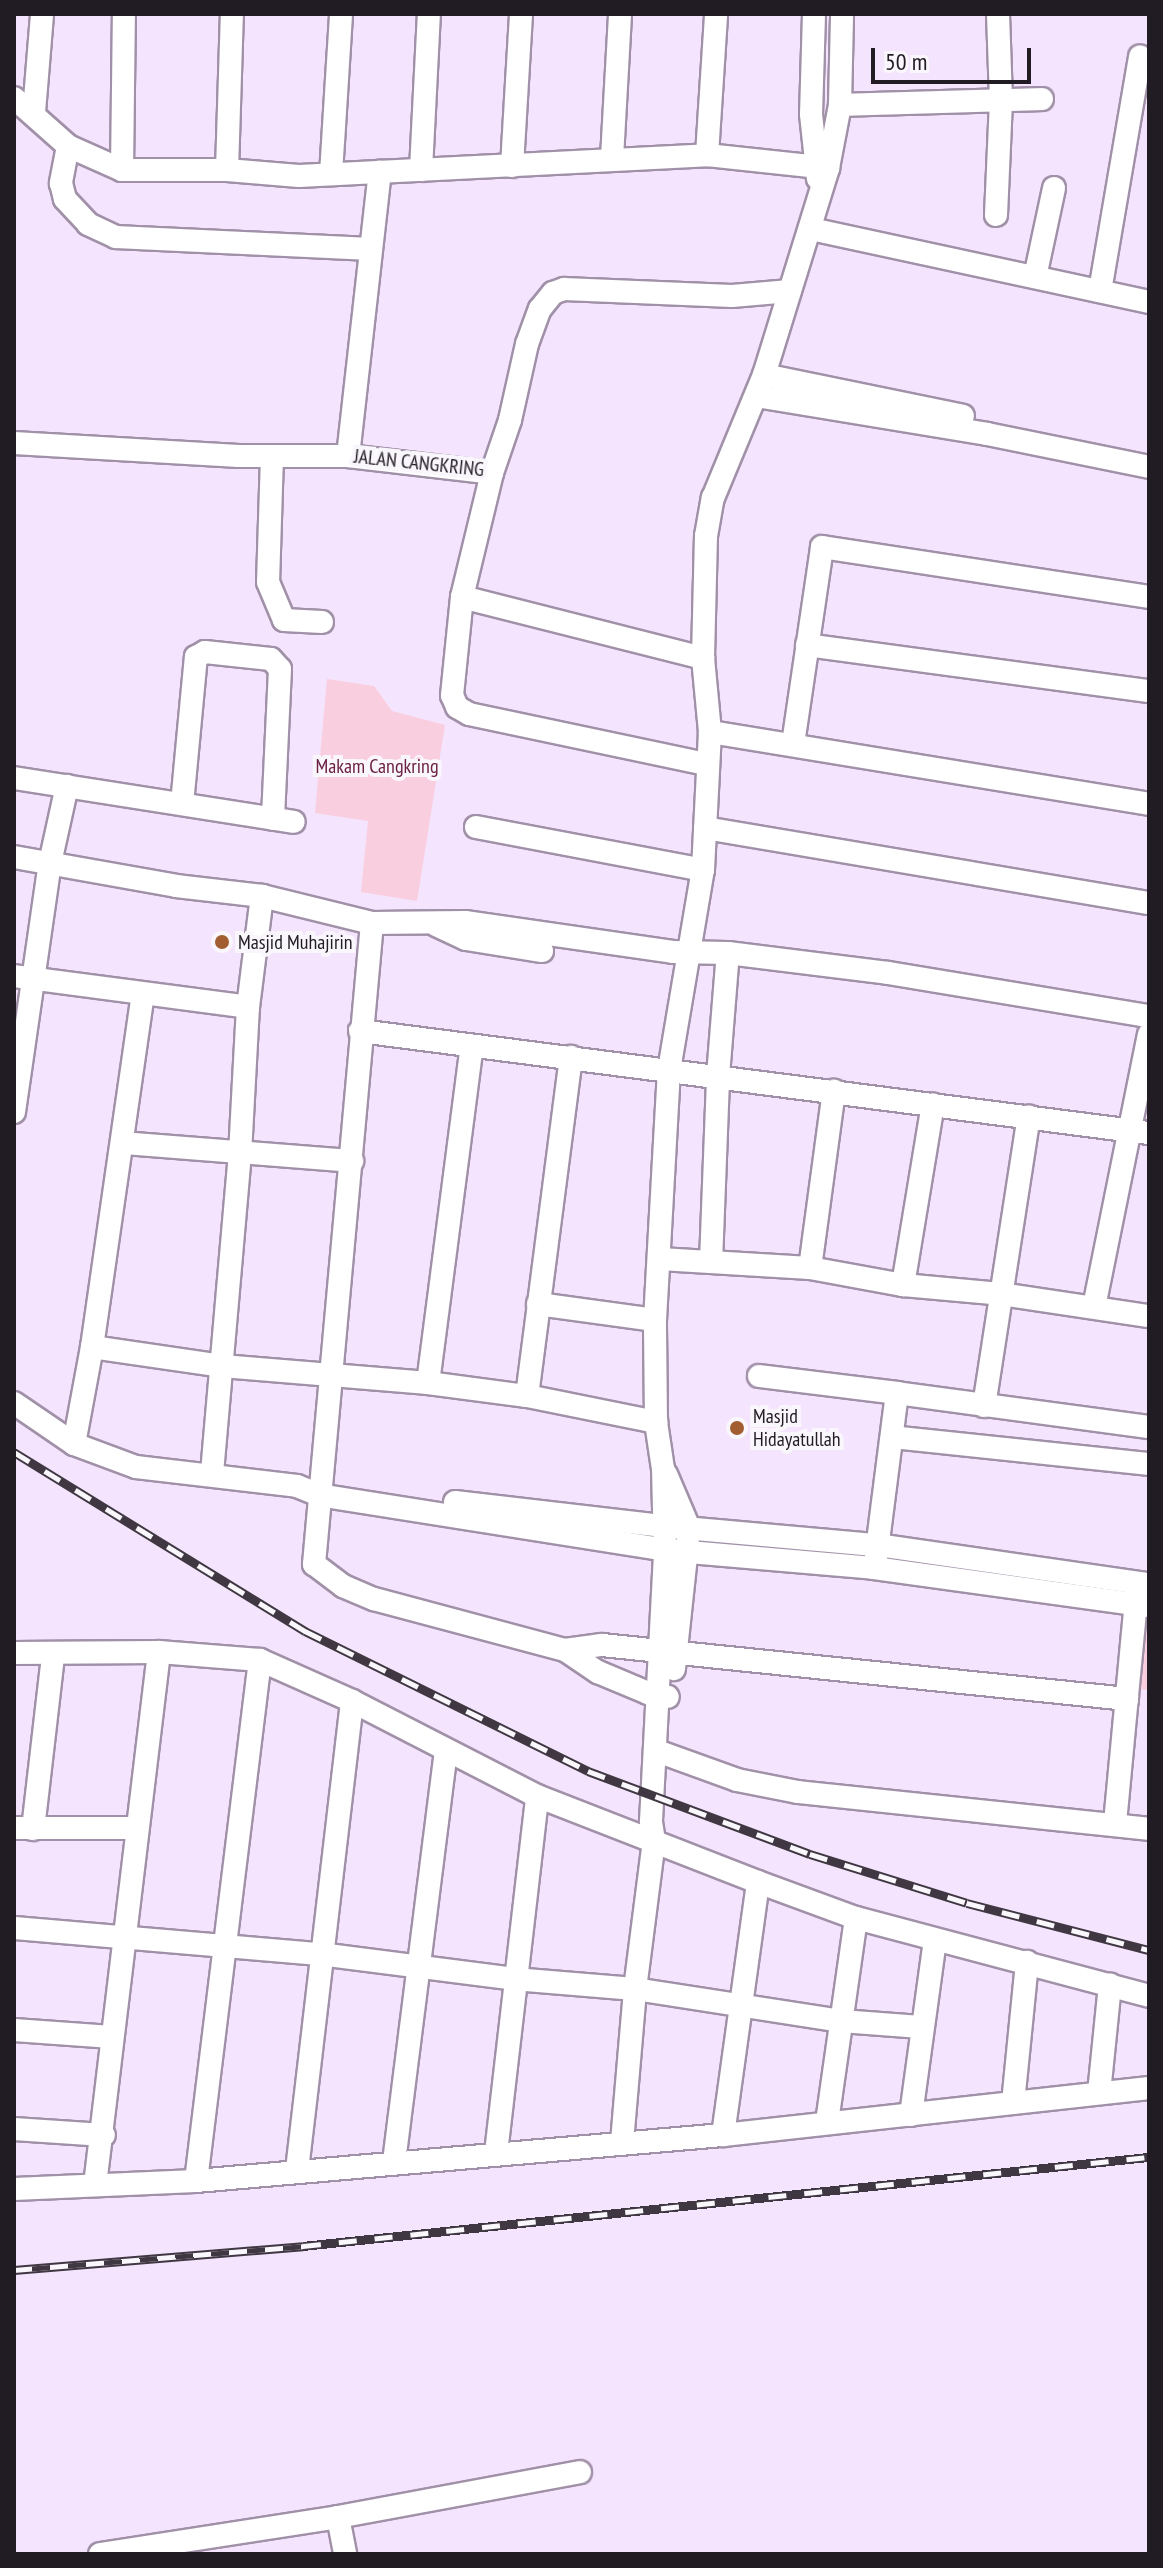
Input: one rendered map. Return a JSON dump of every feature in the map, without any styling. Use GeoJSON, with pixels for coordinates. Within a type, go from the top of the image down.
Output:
{"type":"FeatureCollection","features":[{"type":"Feature","properties":{"kind":"street"},"geometry":{"type":"LineString","coordinates":[[34,112],[42,14]]}},
{"type":"Feature","properties":{"kind":"street"},"geometry":{"type":"LineString","coordinates":[[122,170],[124,14]]}},
{"type":"Feature","properties":{"kind":"street"},"geometry":{"type":"LineString","coordinates":[[227,170],[232,14]]}},
{"type":"Feature","properties":{"kind":"street"},"geometry":{"type":"LineString","coordinates":[[331,174],[341,14]]}},
{"type":"Feature","properties":{"kind":"street"},"geometry":{"type":"LineString","coordinates":[[421,170],[429,14]]}},
{"type":"Feature","properties":{"kind":"street"},"geometry":{"type":"LineString","coordinates":[[512,166],[521,14]]}},
{"type":"Feature","properties":{"kind":"street"},"geometry":{"type":"LineString","coordinates":[[612,158],[620,14]]}},
{"type":"Feature","properties":{"kind":"street"},"geometry":{"type":"LineString","coordinates":[[707,155],[716,14]]}},
{"type":"Feature","properties":{"kind":"street"},"geometry":{"type":"LineString","coordinates":[[814,14],[811,114],[821,175]]}},
{"type":"Feature","properties":{"kind":"street"},"geometry":{"type":"LineString","coordinates":[[668,1653],[662,1526],[663,1469],[656,1422],[655,1320],[669,1070],[703,870],[710,732],[703,658],[706,536],[713,498],[760,386],[811,229],[821,175],[840,105],[842,14]]}},
{"type":"Feature","properties":{"kind":"street"},"geometry":{"type":"LineString","coordinates":[[996,215],[1001,100],[998,14]]}},
{"type":"Feature","properties":{"kind":"street"},"geometry":{"type":"LineString","coordinates":[[1100,291],[1140,56]]}},
{"type":"Feature","properties":{"kind":"street"},"geometry":{"type":"LineString","coordinates":[[14,98],[34,112],[68,146],[122,170],[227,170],[299,176],[707,155],[821,175]]}},
{"type":"Feature","properties":{"kind":"street"},"geometry":{"type":"LineString","coordinates":[[840,105],[1042,99]]}},
{"type":"Feature","properties":{"kind":"street"},"geometry":{"type":"LineString","coordinates":[[68,146],[61,183],[65,199],[88,224],[116,237],[371,249]]}},
{"type":"Feature","properties":{"kind":"street"},"geometry":{"type":"LineString","coordinates":[[348,456],[380,172]]}},
{"type":"Feature","properties":{"kind":"street"},"geometry":{"type":"LineString","coordinates":[[1035,277],[1054,188]]}},
{"type":"Feature","properties":{"kind":"street"},"geometry":{"type":"LineString","coordinates":[[811,229],[1149,302]]}},
{"type":"Feature","properties":{"kind":"street","name":"JALAN CANGKRING"},"geometry":{"type":"LineString","coordinates":[[14,443],[272,456],[348,456],[492,473],[510,420],[527,344],[540,309],[553,293],[564,289],[732,296],[790,291]]}},
{"type":"Feature","properties":{"kind":"street"},"geometry":{"type":"LineString","coordinates":[[760,386],[1149,455]]}},
{"type":"Feature","properties":{"kind":"street"},"geometry":{"type":"LineString","coordinates":[[988,428],[1149,467]]}},
{"type":"Feature","properties":{"kind":"street"},"geometry":{"type":"LineString","coordinates":[[272,456],[268,582],[284,620],[322,622]]}},
{"type":"Feature","properties":{"kind":"street"},"geometry":{"type":"LineString","coordinates":[[492,473],[462,597],[452,695],[463,711],[706,764]]}},
{"type":"Feature","properties":{"kind":"street"},"geometry":{"type":"LineString","coordinates":[[793,744],[820,551],[826,546],[1149,597]]}},
{"type":"Feature","properties":{"kind":"street"},"geometry":{"type":"LineString","coordinates":[[462,597],[703,658]]}},
{"type":"Feature","properties":{"kind":"street"},"geometry":{"type":"LineString","coordinates":[[807,645],[1149,691]]}},
{"type":"Feature","properties":{"kind":"street"},"geometry":{"type":"LineString","coordinates":[[14,778],[284,821],[280,669],[271,659],[205,652],[196,657],[182,804]]}},
{"type":"Feature","properties":{"kind":"street"},"geometry":{"type":"LineString","coordinates":[[710,732],[1149,804]]}},
{"type":"Feature","properties":{"kind":"street"},"geometry":{"type":"LineString","coordinates":[[14,1112],[24,978],[67,786]]}},
{"type":"Feature","properties":{"kind":"street"},"geometry":{"type":"LineString","coordinates":[[476,827],[703,870]]}},
{"type":"Feature","properties":{"kind":"street"},"geometry":{"type":"LineString","coordinates":[[705,828],[1149,903]]}},
{"type":"Feature","properties":{"kind":"street"},"geometry":{"type":"LineString","coordinates":[[14,857],[262,896],[372,923],[435,925],[465,922],[565,947],[688,960],[727,960],[1149,1016]]}},
{"type":"Feature","properties":{"kind":"street"},"geometry":{"type":"LineString","coordinates":[[212,1473],[240,1154],[248,1007],[262,896]]}},
{"type":"Feature","properties":{"kind":"street"},"geometry":{"type":"LineString","coordinates":[[372,923],[360,1031],[352,1161],[332,1375],[312,1552],[314,1564],[322,1573],[374,1599],[565,1650],[598,1672],[663,1696]]}},
{"type":"Feature","properties":{"kind":"street"},"geometry":{"type":"LineString","coordinates":[[711,1262],[718,1076],[727,960]]}},
{"type":"Feature","properties":{"kind":"street"},"geometry":{"type":"LineString","coordinates":[[24,978],[248,1007]]}},
{"type":"Feature","properties":{"kind":"street"},"geometry":{"type":"LineString","coordinates":[[943,989],[1149,1032],[1138,1131],[1094,1307]]}},
{"type":"Feature","properties":{"kind":"street"},"geometry":{"type":"LineString","coordinates":[[74,1444],[92,1347],[143,995]]}},
{"type":"Feature","properties":{"kind":"street"},"geometry":{"type":"LineString","coordinates":[[360,1031],[1138,1131]]}},
{"type":"Feature","properties":{"kind":"street"},"geometry":{"type":"LineString","coordinates":[[428,1383],[472,1046]]}},
{"type":"Feature","properties":{"kind":"street"},"geometry":{"type":"LineString","coordinates":[[527,1396],[571,1057]]}},
{"type":"Feature","properties":{"kind":"street"},"geometry":{"type":"LineString","coordinates":[[810,1268],[834,1091]]}},
{"type":"Feature","properties":{"kind":"street"},"geometry":{"type":"LineString","coordinates":[[903,1285],[933,1104]]}},
{"type":"Feature","properties":{"kind":"street"},"geometry":{"type":"LineString","coordinates":[[984,1406],[1029,1116]]}},
{"type":"Feature","properties":{"kind":"street"},"geometry":{"type":"LineString","coordinates":[[123,1143],[352,1161]]}},
{"type":"Feature","properties":{"kind":"street"},"geometry":{"type":"LineString","coordinates":[[660,1259],[810,1268],[903,1285],[1001,1294],[1149,1316]]}},
{"type":"Feature","properties":{"kind":"street"},"geometry":{"type":"LineString","coordinates":[[538,1304],[655,1320]]}},
{"type":"Feature","properties":{"kind":"street"},"geometry":{"type":"LineString","coordinates":[[92,1347],[222,1366],[428,1383],[527,1396],[656,1422]]}},
{"type":"Feature","properties":{"kind":"street"},"geometry":{"type":"LineString","coordinates":[[759,1376],[1149,1427]]}},
{"type":"Feature","properties":{"kind":"street"},"geometry":{"type":"LineString","coordinates":[[876,1556],[897,1393]]}},
{"type":"Feature","properties":{"kind":"street"},"geometry":{"type":"LineString","coordinates":[[14,1403],[74,1444],[136,1467],[212,1473],[475,1512],[665,1550],[876,1556],[1143,1583],[1143,1606],[1127,1699],[1115,1823]]}},
{"type":"Feature","properties":{"kind":"street"},"geometry":{"type":"LineString","coordinates":[[1103,1459],[1111,1422]]}},
{"type":"Feature","properties":{"kind":"street"},"geometry":{"type":"LineString","coordinates":[[892,1437],[1149,1464]]}},
{"type":"Feature","properties":{"kind":"street"},"geometry":{"type":"LineString","coordinates":[[616,2143],[658,1719],[689,1551],[689,1528],[663,1469]]}},
{"type":"Feature","properties":{"kind":"street"},"geometry":{"type":"LineString","coordinates":[[475,1512],[689,1528],[876,1556],[1143,1606]]}},
{"type":"Feature","properties":{"kind":"street"},"geometry":{"type":"LineString","coordinates":[[565,1650],[602,1645],[1127,1699]]}},
{"type":"Feature","properties":{"kind":"street"},"geometry":{"type":"LineString","coordinates":[[95,2185],[104,2135],[112,2037],[159,1652]]}},
{"type":"Feature","properties":{"kind":"street"},"geometry":{"type":"LineString","coordinates":[[14,1653],[53,1656],[159,1652],[260,1660],[352,1701],[537,1796],[649,1833],[758,1882],[856,1918],[1149,1996]]}},
{"type":"Feature","properties":{"kind":"street"},"geometry":{"type":"LineString","coordinates":[[53,1656],[23,1829],[136,1828]]}},
{"type":"Feature","properties":{"kind":"street"},"geometry":{"type":"LineString","coordinates":[[196,2181],[260,1660]]}},
{"type":"Feature","properties":{"kind":"street"},"geometry":{"type":"LineString","coordinates":[[297,2170],[352,1701]]}},
{"type":"Feature","properties":{"kind":"street"},"geometry":{"type":"LineString","coordinates":[[394,2162],[446,1750]]}},
{"type":"Feature","properties":{"kind":"street"},"geometry":{"type":"LineString","coordinates":[[657,1751],[737,1780],[798,1792],[1115,1823],[1149,1829]]}},
{"type":"Feature","properties":{"kind":"street"},"geometry":{"type":"LineString","coordinates":[[496,2153],[537,1796]]}},
{"type":"Feature","properties":{"kind":"street"},"geometry":{"type":"LineString","coordinates":[[723,2135],[758,1882]]}},
{"type":"Feature","properties":{"kind":"street"},"geometry":{"type":"LineString","coordinates":[[827,2122],[856,1918]]}},
{"type":"Feature","properties":{"kind":"street"},"geometry":{"type":"LineString","coordinates":[[14,1928],[320,1954],[514,1979],[629,1989],[841,2021],[921,2027]]}},
{"type":"Feature","properties":{"kind":"street"},"geometry":{"type":"LineString","coordinates":[[911,2115],[935,1940]]}},
{"type":"Feature","properties":{"kind":"street"},"geometry":{"type":"LineString","coordinates":[[1013,2103],[1027,1962]]}},
{"type":"Feature","properties":{"kind":"street"},"geometry":{"type":"LineString","coordinates":[[1099,2093],[1110,1985]]}},
{"type":"Feature","properties":{"kind":"street"},"geometry":{"type":"LineString","coordinates":[[14,2030],[112,2037]]}},
{"type":"Feature","properties":{"kind":"street"},"geometry":{"type":"LineString","coordinates":[[14,2189],[196,2181],[723,2135],[1149,2088]]}},
{"type":"Feature","properties":{"kind":"street"},"geometry":{"type":"LineString","coordinates":[[14,2129],[104,2135]]}},
{"type":"Feature","properties":{"kind":"street"},"geometry":{"type":"LineString","coordinates":[[100,2554],[331,2518],[580,2472]]}},
{"type":"Feature","properties":{"kind":"street"},"geometry":{"type":"LineString","coordinates":[[331,2518],[332,2554]]}},
{"type":"Feature","properties":{"kind":"street"},"geometry":{"type":"LineString","coordinates":[[331,2518],[345,2554]]}},
{"type":"Feature","properties":{"kind":"green space","name":"Makam Cangkring"},"geometry":{"type":"Polygon","coordinates":[[[327,679],[374,686],[392,711],[445,725],[417,901],[361,892],[368,821],[315,813],[327,679]]]}},
{"type":"Feature","properties":{"kind":"green space"},"geometry":{"type":"Polygon","coordinates":[[[1149,1609],[1149,1690],[1139,1689],[1149,1609]]]}},
{"type":"Feature","properties":{"kind":"railway"},"geometry":{"type":"LineString","coordinates":[[14,1452],[305,1631],[588,1771],[810,1854],[967,1903],[1149,1950]]}},
{"type":"Feature","properties":{"kind":"railway"},"geometry":{"type":"LineString","coordinates":[[14,2270],[303,2246],[1149,2157]]}},
{"type":"Feature","properties":{"kind":"place","name":"Masjid Muhajirin"},"geometry":{"type":"Point","coordinates":[222,942]}},
{"type":"Feature","properties":{"kind":"place","name":"Masjid Hidayatullah"},"geometry":{"type":"Point","coordinates":[737,1428]}}]}
